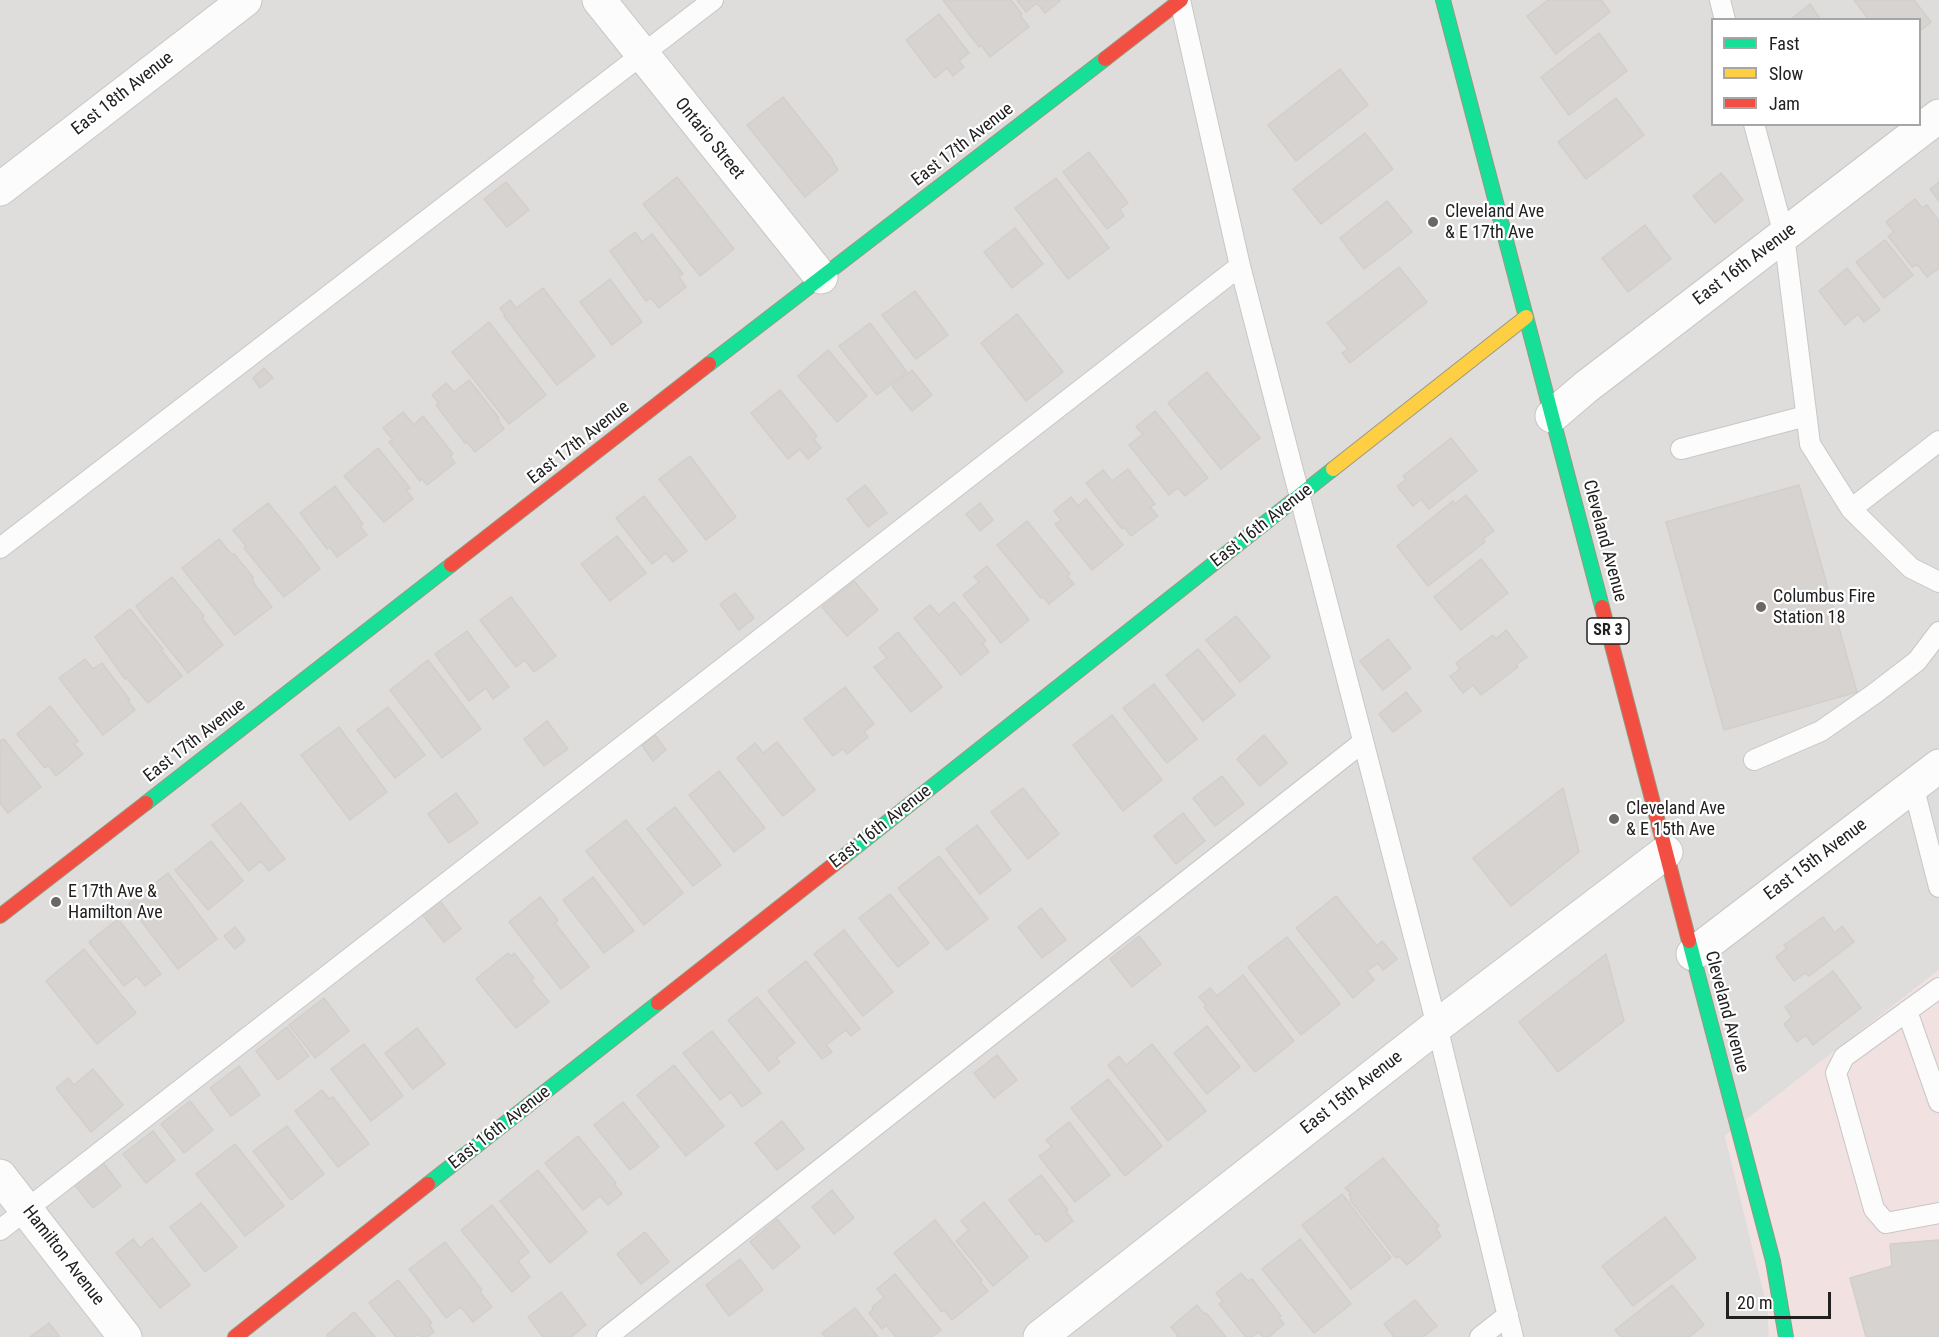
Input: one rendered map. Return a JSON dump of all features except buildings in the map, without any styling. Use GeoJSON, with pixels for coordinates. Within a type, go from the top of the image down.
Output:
{"type":"FeatureCollection","features":[{"type":"Feature","properties":{"kind":"street","name":"East 18th Avenue"},"geometry":{"type":"LineString","coordinates":[[0,189],[245,0]]}},
{"type":"Feature","properties":{"kind":"street","name":"Ontario Street"},"geometry":{"type":"LineString","coordinates":[[599,0],[821,277]]}},
{"type":"Feature","properties":{"kind":"street","name":"East 17th Avenue"},"geometry":{"type":"LineString","coordinates":[[0,916],[1180,0]]}},
{"type":"Feature","properties":{"kind":"street","name":"Cleveland Avenue"},"geometry":{"type":"LineString","coordinates":[[1443,0],[1773,1261],[1786,1337]]}},
{"type":"Feature","properties":{"kind":"street","name":"East 16th Avenue"},"geometry":{"type":"LineString","coordinates":[[1552,416],[1586,387],[1939,116]]}},
{"type":"Feature","properties":{"kind":"street","name":"East 16th Avenue"},"geometry":{"type":"LineString","coordinates":[[236,1337],[1526,317]]}},
{"type":"Feature","properties":{"kind":"street","name":"East 15th Avenue"},"geometry":{"type":"LineString","coordinates":[[1693,954],[1939,766]]}},
{"type":"Feature","properties":{"kind":"street","name":"East 15th Avenue"},"geometry":{"type":"LineString","coordinates":[[1040,1337],[1437,1026],[1666,852]]}},
{"type":"Feature","properties":{"kind":"street","name":"Hamilton Avenue"},"geometry":{"type":"LineString","coordinates":[[0,1176],[125,1337]]}},
{"type":"Feature","properties":{"kind":"lane"},"geometry":{"type":"LineString","coordinates":[[0,548],[713,0]]}},
{"type":"Feature","properties":{"kind":"lane"},"geometry":{"type":"LineString","coordinates":[[1180,0],[1240,266],[1437,1026],[1513,1337]]}},
{"type":"Feature","properties":{"kind":"lane"},"geometry":{"type":"LineString","coordinates":[[1720,0],[1724,18]]}},
{"type":"Feature","properties":{"kind":"lane"},"geometry":{"type":"LineString","coordinates":[[1755,126],[1784,235],[1810,444],[1851,509],[1911,568],[1939,582]]}},
{"type":"Feature","properties":{"kind":"lane"},"geometry":{"type":"LineString","coordinates":[[0,1230],[1240,266]]}},
{"type":"Feature","properties":{"kind":"lane"},"geometry":{"type":"LineString","coordinates":[[1681,448],[1806,416]]}},
{"type":"Feature","properties":{"kind":"lane"},"geometry":{"type":"LineString","coordinates":[[1851,509],[1939,441]]}},
{"type":"Feature","properties":{"kind":"lane"},"geometry":{"type":"LineString","coordinates":[[1754,760],[1821,730],[1874,694],[1917,661],[1939,632]]}},
{"type":"Feature","properties":{"kind":"lane"},"geometry":{"type":"LineString","coordinates":[[607,1337],[1363,742]]}},
{"type":"Feature","properties":{"kind":"lane"},"geometry":{"type":"LineString","coordinates":[[1913,785],[1939,887]]}},
{"type":"Feature","properties":{"kind":"lane"},"geometry":{"type":"LineString","coordinates":[[1939,988],[1844,1057],[1836,1073],[1874,1209],[1886,1223],[1939,1213]]}},
{"type":"Feature","properties":{"kind":"lane"},"geometry":{"type":"LineString","coordinates":[[1907,1011],[1939,1102]]}},
{"type":"Feature","properties":{"kind":"lane"},"geometry":{"type":"LineString","coordinates":[[1480,1337],[1508,1315]]}},
{"type":"Feature","properties":{"kind":"shaded area"},"geometry":{"type":"Polygon","coordinates":[[[0,0],[1939,0],[1939,970],[1725,1136],[1768,1310],[1769,1337],[0,1337],[0,0]]]}},
{"type":"Feature","properties":{"kind":"shaded area"},"geometry":{"type":"Polygon","coordinates":[[[1939,970],[1939,1337],[1769,1337],[1768,1310],[1725,1136],[1939,970]]]}},
{"type":"Feature","properties":{"kind":"traffic: fast"},"geometry":{"type":"LineString","coordinates":[[1443,0],[1602,607]]}},
{"type":"Feature","properties":{"kind":"traffic: fast"},"geometry":{"type":"LineString","coordinates":[[709,364],[1105,59]]}},
{"type":"Feature","properties":{"kind":"traffic: fast"},"geometry":{"type":"LineString","coordinates":[[842,858],[1333,469]]}},
{"type":"Feature","properties":{"kind":"traffic: fast"},"geometry":{"type":"LineString","coordinates":[[146,803],[451,565]]}},
{"type":"Feature","properties":{"kind":"traffic: fast"},"geometry":{"type":"LineString","coordinates":[[1689,941],[1773,1261],[1786,1337]]}},
{"type":"Feature","properties":{"kind":"traffic: fast"},"geometry":{"type":"LineString","coordinates":[[428,1184],[658,1003]]}},
{"type":"Feature","properties":{"kind":"traffic: slow"},"geometry":{"type":"LineString","coordinates":[[1333,469],[1526,317]]}},
{"type":"Feature","properties":{"kind":"traffic: jam"},"geometry":{"type":"LineString","coordinates":[[1105,59],[1181,0]]}},
{"type":"Feature","properties":{"kind":"traffic: jam"},"geometry":{"type":"LineString","coordinates":[[451,565],[709,364]]}},
{"type":"Feature","properties":{"kind":"traffic: jam"},"geometry":{"type":"LineString","coordinates":[[1602,607],[1689,941]]}},
{"type":"Feature","properties":{"kind":"traffic: jam"},"geometry":{"type":"LineString","coordinates":[[0,916],[146,803]]}},
{"type":"Feature","properties":{"kind":"traffic: jam"},"geometry":{"type":"LineString","coordinates":[[658,1003],[842,858]]}},
{"type":"Feature","properties":{"kind":"traffic: jam"},"geometry":{"type":"LineString","coordinates":[[235,1337],[428,1184]]}},
{"type":"Feature","properties":{"kind":"place","name":"Cleveland Ave & E 17th Ave"},"geometry":{"type":"Point","coordinates":[1433,222]}},
{"type":"Feature","properties":{"kind":"place","name":"Columbus Fire Station 18"},"geometry":{"type":"Point","coordinates":[1761,607]}},
{"type":"Feature","properties":{"kind":"place","name":"Cleveland Ave & E 15th Ave"},"geometry":{"type":"Point","coordinates":[1614,819]}},
{"type":"Feature","properties":{"kind":"place","name":"E 17th Ave & Hamilton Ave"},"geometry":{"type":"Point","coordinates":[56,902]}}]}
